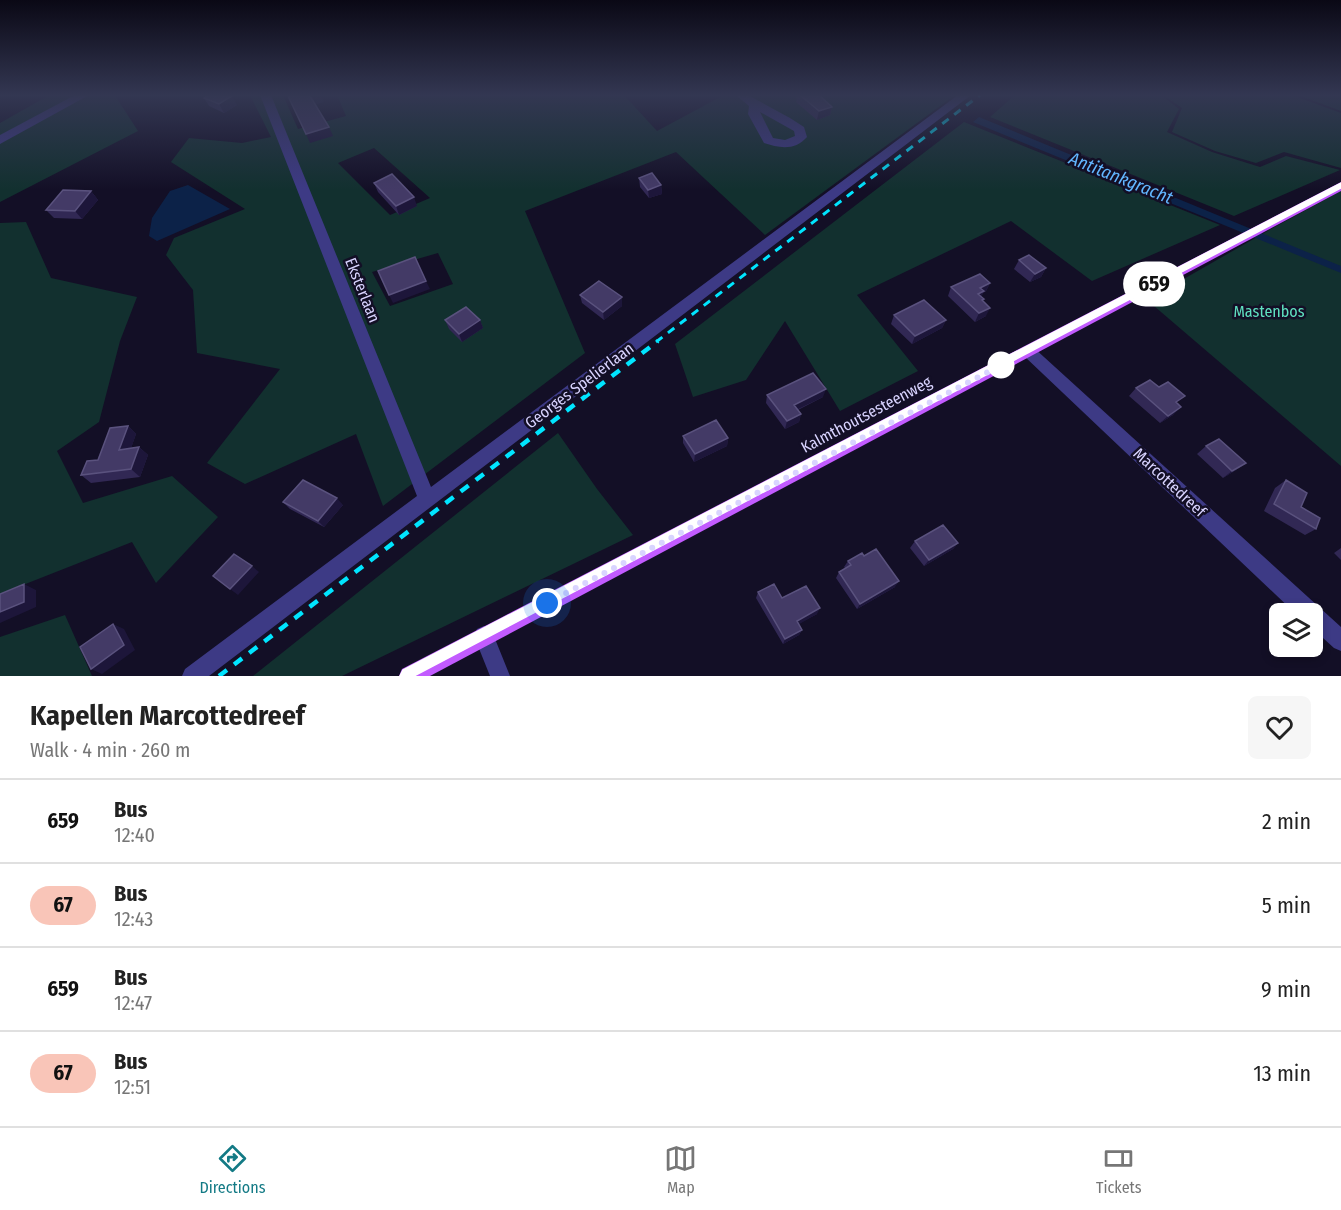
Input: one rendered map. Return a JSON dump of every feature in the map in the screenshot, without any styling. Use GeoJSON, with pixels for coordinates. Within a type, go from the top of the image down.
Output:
{"type":"FeatureCollection","features":[{"type":"Feature","properties":{"kind":"main road","name":"Kalmthoutsesteenweg"},"geometry":{"type":"LineString","coordinates":[[409,676],[1341,186]]}},
{"type":"Feature","properties":{"kind":"street"},"geometry":{"type":"LineString","coordinates":[[0,140],[25,127]]}},
{"type":"Feature","properties":{"kind":"street","name":"Eksterlaan"},"geometry":{"type":"LineString","coordinates":[[278,127],[427,499]]}},
{"type":"Feature","properties":{"kind":"street","name":"Georges Spelierlaan"},"geometry":{"type":"LineString","coordinates":[[192,676],[924,127]]}},
{"type":"Feature","properties":{"kind":"street","name":"Marcottedreef"},"geometry":{"type":"LineString","coordinates":[[1028,351],[1300,603]]}},
{"type":"Feature","properties":{"kind":"street","name":"Marcottedreef"},"geometry":{"type":"LineString","coordinates":[[1323,624],[1341,641]]}},
{"type":"Feature","properties":{"kind":"street"},"geometry":{"type":"LineString","coordinates":[[484,636],[500,676]]}},
{"type":"Feature","properties":{"kind":"green space"},"geometry":{"type":"Polygon","coordinates":[[[0,127],[135,127],[138,131],[0,202],[0,127]]]}},
{"type":"Feature","properties":{"kind":"green space"},"geometry":{"type":"Polygon","coordinates":[[[266,127],[297,127],[298,129],[307,127],[653,127],[657,131],[665,127],[912,127],[765,235],[676,152],[525,211],[585,353],[383,506],[356,434],[245,484],[207,463],[280,369],[197,353],[193,290],[166,255],[174,238],[245,209],[171,162],[189,138],[242,143],[271,137],[266,127]],[[374,148],[338,163],[390,215],[430,198],[374,148]],[[438,253],[372,272],[390,306],[453,284],[438,253]]]}},
{"type":"Feature","properties":{"kind":"green space"},"geometry":{"type":"Polygon","coordinates":[[[958,127],[975,127],[1220,225],[1092,281],[1011,221],[857,295],[918,371],[840,411],[785,321],[746,380],[693,397],[675,344],[958,127]]]}},
{"type":"Feature","properties":{"kind":"green space"},"geometry":{"type":"Polygon","coordinates":[[[1014,127],[1170,127],[1167,132],[1212,152],[1260,167],[1286,156],[1340,170],[1234,216],[1014,127]]]}},
{"type":"Feature","properties":{"kind":"green space"},"geometry":{"type":"Polygon","coordinates":[[[1174,127],[1341,127],[1341,168],[1284,152],[1256,163],[1215,151],[1172,132],[1174,127]]]}},
{"type":"Feature","properties":{"kind":"green space","name":"Mastenbos"},"geometry":{"type":"Polygon","coordinates":[[[1341,191],[1341,466],[1147,300],[1341,191]]]}},
{"type":"Feature","properties":{"kind":"green space"},"geometry":{"type":"Polygon","coordinates":[[[26,222],[51,278],[137,297],[120,341],[99,422],[57,451],[83,503],[172,476],[218,517],[156,583],[132,542],[0,594],[0,223],[26,222]]]}},
{"type":"Feature","properties":{"kind":"green space"},"geometry":{"type":"Polygon","coordinates":[[[558,433],[633,535],[342,676],[253,676],[558,433]]]}},
{"type":"Feature","properties":{"kind":"green space"},"geometry":{"type":"Polygon","coordinates":[[[65,615],[92,676],[0,676],[0,637],[65,615]]]}},
{"type":"Feature","properties":{"kind":"water","name":"Antitankgracht"},"geometry":{"type":"Polygon","coordinates":[[[984,127],[1002,127],[1341,266],[1341,273],[984,127]]]}},
{"type":"Feature","properties":{"kind":"water"},"geometry":{"type":"Polygon","coordinates":[[[188,185],[230,209],[157,241],[149,236],[152,218],[170,191],[188,185]]]}},
{"type":"Feature","properties":{"kind":"building"},"geometry":{"type":"Polygon","coordinates":[[[302,127],[329,127],[306,134],[302,127]]]}},
{"type":"Feature","properties":{"kind":"building"},"geometry":{"type":"Polygon","coordinates":[[[652,173],[661,185],[648,190],[639,178],[652,173]]]}},
{"type":"Feature","properties":{"kind":"building"},"geometry":{"type":"Polygon","coordinates":[[[392,174],[414,197],[396,206],[374,183],[392,174]]]}},
{"type":"Feature","properties":{"kind":"building"},"geometry":{"type":"Polygon","coordinates":[[[63,190],[91,191],[75,211],[46,210],[63,190]]]}},
{"type":"Feature","properties":{"kind":"building"},"geometry":{"type":"Polygon","coordinates":[[[1029,255],[1046,268],[1035,274],[1019,260],[1029,255]]]}},
{"type":"Feature","properties":{"kind":"building"},"geometry":{"type":"Polygon","coordinates":[[[415,257],[426,281],[389,295],[378,271],[415,257]]]}},
{"type":"Feature","properties":{"kind":"building"},"geometry":{"type":"Polygon","coordinates":[[[980,274],[990,283],[980,288],[984,291],[978,294],[990,308],[979,313],[951,287],[980,274]]]}},
{"type":"Feature","properties":{"kind":"building"},"geometry":{"type":"Polygon","coordinates":[[[599,281],[622,297],[603,312],[580,295],[599,281]]]}},
{"type":"Feature","properties":{"kind":"building"},"geometry":{"type":"Polygon","coordinates":[[[924,300],[946,320],[915,336],[894,315],[924,300]]]}},
{"type":"Feature","properties":{"kind":"building"},"geometry":{"type":"Polygon","coordinates":[[[466,307],[480,320],[459,334],[445,320],[466,307]]]}},
{"type":"Feature","properties":{"kind":"building"},"geometry":{"type":"Polygon","coordinates":[[[813,373],[826,389],[794,405],[801,414],[787,421],[767,395],[813,373]]]}},
{"type":"Feature","properties":{"kind":"building"},"geometry":{"type":"Polygon","coordinates":[[[1150,380],[1159,387],[1168,382],[1185,396],[1176,402],[1181,407],[1168,416],[1136,388],[1150,380]]]}},
{"type":"Feature","properties":{"kind":"building"},"geometry":{"type":"Polygon","coordinates":[[[716,420],[728,438],[695,454],[683,436],[716,420]]]}},
{"type":"Feature","properties":{"kind":"building"},"geometry":{"type":"Polygon","coordinates":[[[128,426],[119,450],[139,447],[131,469],[81,475],[87,461],[98,460],[110,428],[128,426]]]}},
{"type":"Feature","properties":{"kind":"building"},"geometry":{"type":"Polygon","coordinates":[[[1219,439],[1246,463],[1232,471],[1206,446],[1219,439]]]}},
{"type":"Feature","properties":{"kind":"building"},"geometry":{"type":"Polygon","coordinates":[[[303,480],[337,498],[318,521],[283,502],[303,480]]]}},
{"type":"Feature","properties":{"kind":"building"},"geometry":{"type":"Polygon","coordinates":[[[1286,480],[1307,493],[1301,507],[1320,518],[1316,529],[1274,504],[1286,480]]]}},
{"type":"Feature","properties":{"kind":"building"},"geometry":{"type":"Polygon","coordinates":[[[943,525],[958,543],[929,560],[915,541],[943,525]]]}},
{"type":"Feature","properties":{"kind":"building"},"geometry":{"type":"Polygon","coordinates":[[[876,549],[899,581],[860,604],[839,572],[851,565],[848,561],[862,553],[864,556],[876,549]]]}},
{"type":"Feature","properties":{"kind":"building"},"geometry":{"type":"Polygon","coordinates":[[[234,554],[252,566],[230,589],[213,576],[234,554]]]}},
{"type":"Feature","properties":{"kind":"building"},"geometry":{"type":"Polygon","coordinates":[[[24,584],[24,602],[0,612],[0,594],[24,584]]]}},
{"type":"Feature","properties":{"kind":"building"},"geometry":{"type":"Polygon","coordinates":[[[774,584],[782,598],[806,586],[820,608],[797,621],[802,630],[785,639],[758,592],[774,584]]]}},
{"type":"Feature","properties":{"kind":"building"},"geometry":{"type":"Polygon","coordinates":[[[113,624],[124,645],[91,669],[80,647],[113,624]]]}},
{"type":"Feature","properties":{"kind":"railway"},"geometry":{"type":"LineString","coordinates":[[656,342],[939,127]]}},
{"type":"Feature","properties":{"kind":"railway"},"geometry":{"type":"LineString","coordinates":[[219,676],[658,341]]}},
{"type":"Feature","properties":{"kind":"bus line","name":"659"},"geometry":{"type":"LineString","coordinates":[[408,676],[1341,186]]}},
{"type":"Feature","properties":{"kind":"route"},"geometry":{"type":"LineString","coordinates":[[547,603],[1007,362],[1001,365]]}}]}
